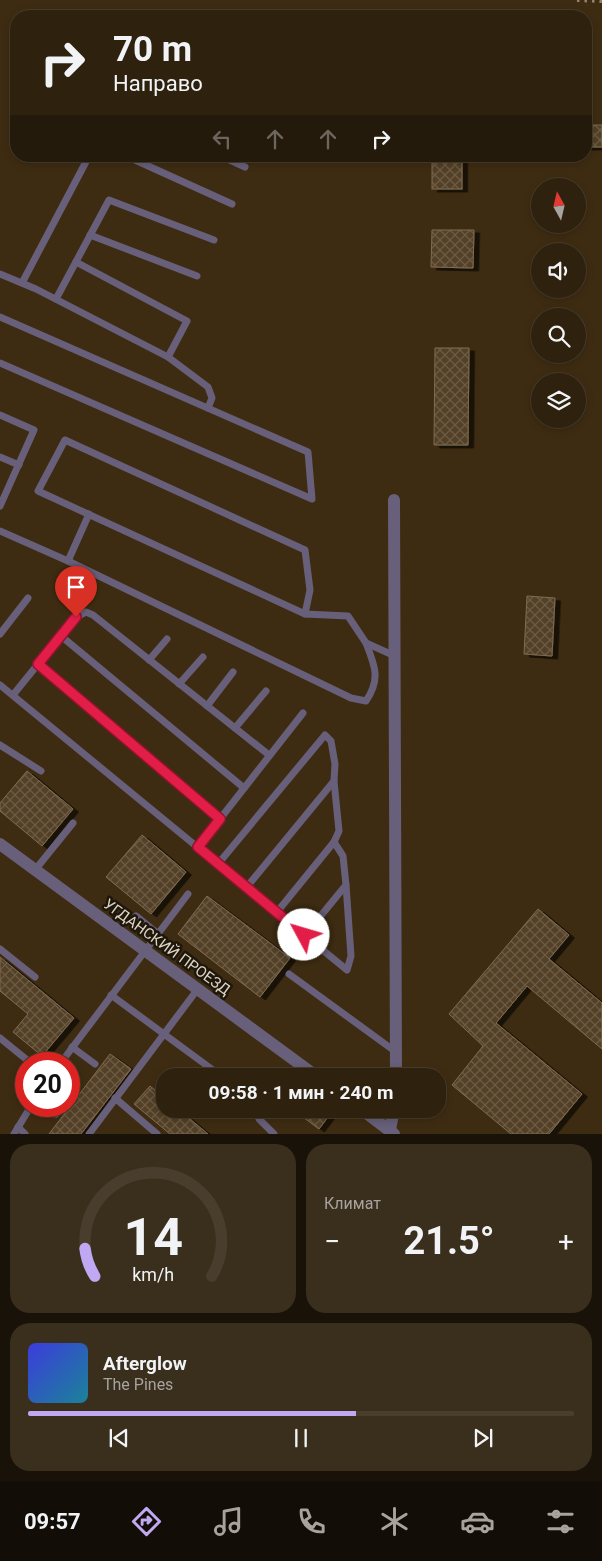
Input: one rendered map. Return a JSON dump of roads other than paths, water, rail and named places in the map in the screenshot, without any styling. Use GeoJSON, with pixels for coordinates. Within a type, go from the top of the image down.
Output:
{"type":"FeatureCollection","features":[{"type":"Feature","properties":{"kind":"street"},"geometry":{"type":"LineString","coordinates":[[394,500],[396,1068]]}},
{"type":"Feature","properties":{"kind":"street","name":"УГДАНСКИЙ ПРОЕЗД"},"geometry":{"type":"LineString","coordinates":[[0,844],[305,1068]]}},
{"type":"Feature","properties":{"kind":"street"},"geometry":{"type":"LineString","coordinates":[[372,1118],[390,1132],[392,1118]]}},
{"type":"Feature","properties":{"kind":"lane"},"geometry":{"type":"LineString","coordinates":[[22,283],[86,162]]}},
{"type":"Feature","properties":{"kind":"lane"},"geometry":{"type":"LineString","coordinates":[[139,162],[232,204]]}},
{"type":"Feature","properties":{"kind":"lane"},"geometry":{"type":"LineString","coordinates":[[234,162],[245,167]]}},
{"type":"Feature","properties":{"kind":"lane"},"geometry":{"type":"LineString","coordinates":[[56,299],[110,200],[214,240]]}},
{"type":"Feature","properties":{"kind":"lane"},"geometry":{"type":"LineString","coordinates":[[90,236],[197,276]]}},
{"type":"Feature","properties":{"kind":"lane"},"geometry":{"type":"LineString","coordinates":[[76,262],[188,321],[168,357]]}},
{"type":"Feature","properties":{"kind":"lane"},"geometry":{"type":"LineString","coordinates":[[0,274],[56,299],[168,357],[208,387],[212,398],[208,408]]}},
{"type":"Feature","properties":{"kind":"lane"},"geometry":{"type":"LineString","coordinates":[[0,317],[308,452],[312,499],[0,363]]}},
{"type":"Feature","properties":{"kind":"lane"},"geometry":{"type":"LineString","coordinates":[[0,415],[34,430],[1,502]]}},
{"type":"Feature","properties":{"kind":"lane"},"geometry":{"type":"LineString","coordinates":[[0,531],[68,561],[351,698],[366,701],[374,688],[375,666],[366,643],[348,616],[305,614],[38,491],[65,440],[305,550],[310,590],[305,614]]}},
{"type":"Feature","properties":{"kind":"lane"},"geometry":{"type":"LineString","coordinates":[[0,457],[19,465]]}},
{"type":"Feature","properties":{"kind":"lane"},"geometry":{"type":"LineString","coordinates":[[68,561],[89,514]]}},
{"type":"Feature","properties":{"kind":"lane"},"geometry":{"type":"LineString","coordinates":[[0,634],[28,598]]}},
{"type":"Feature","properties":{"kind":"lane"},"geometry":{"type":"LineString","coordinates":[[13,695],[76,617],[86,612],[93,615],[269,755]]}},
{"type":"Feature","properties":{"kind":"lane"},"geometry":{"type":"LineString","coordinates":[[61,636],[244,788]]}},
{"type":"Feature","properties":{"kind":"lane"},"geometry":{"type":"LineString","coordinates":[[149,660],[167,639]]}},
{"type":"Feature","properties":{"kind":"lane"},"geometry":{"type":"LineString","coordinates":[[366,643],[395,656]]}},
{"type":"Feature","properties":{"kind":"lane"},"geometry":{"type":"LineString","coordinates":[[179,684],[203,657]]}},
{"type":"Feature","properties":{"kind":"lane"},"geometry":{"type":"LineString","coordinates":[[38,664],[220,819]]}},
{"type":"Feature","properties":{"kind":"lane"},"geometry":{"type":"LineString","coordinates":[[207,706],[233,672]]}},
{"type":"Feature","properties":{"kind":"lane"},"geometry":{"type":"LineString","coordinates":[[0,685],[347,970],[351,956],[346,885],[343,856],[334,842]]}},
{"type":"Feature","properties":{"kind":"lane"},"geometry":{"type":"LineString","coordinates":[[235,728],[266,691]]}},
{"type":"Feature","properties":{"kind":"lane"},"geometry":{"type":"LineString","coordinates":[[198,847],[302,713]]}},
{"type":"Feature","properties":{"kind":"lane"},"geometry":{"type":"LineString","coordinates":[[218,864],[325,735],[331,741],[335,764],[334,781],[339,830],[334,842],[277,912]]}},
{"type":"Feature","properties":{"kind":"lane"},"geometry":{"type":"LineString","coordinates":[[0,746],[41,772]]}},
{"type":"Feature","properties":{"kind":"lane"},"geometry":{"type":"LineString","coordinates":[[246,888],[334,781]]}},
{"type":"Feature","properties":{"kind":"lane"},"geometry":{"type":"LineString","coordinates":[[35,870],[73,824]]}},
{"type":"Feature","properties":{"kind":"lane"},"geometry":{"type":"LineString","coordinates":[[304,935],[346,885]]}},
{"type":"Feature","properties":{"kind":"lane"},"geometry":{"type":"LineString","coordinates":[[68,1052],[188,894]]}},
{"type":"Feature","properties":{"kind":"lane"},"geometry":{"type":"LineString","coordinates":[[136,916],[157,933]]}},
{"type":"Feature","properties":{"kind":"lane"},"geometry":{"type":"LineString","coordinates":[[0,949],[35,977]]}},
{"type":"Feature","properties":{"kind":"lane"},"geometry":{"type":"LineString","coordinates":[[289,974],[396,1053]]}},
{"type":"Feature","properties":{"kind":"lane"},"geometry":{"type":"LineString","coordinates":[[89,1134],[197,990]]}},
{"type":"Feature","properties":{"kind":"lane"},"geometry":{"type":"LineString","coordinates":[[111,995],[210,1068]]}},
{"type":"Feature","properties":{"kind":"lane"},"geometry":{"type":"LineString","coordinates":[[0,1038],[17,1052]]}},
{"type":"Feature","properties":{"kind":"lane"},"geometry":{"type":"LineString","coordinates":[[72,1047],[95,1064]]}},
{"type":"Feature","properties":{"kind":"lane"},"geometry":{"type":"LineString","coordinates":[[115,1098],[157,1134]]}},
{"type":"Feature","properties":{"kind":"lane"},"geometry":{"type":"LineString","coordinates":[[24,1117],[16,1130],[25,1134]]}},
{"type":"Feature","properties":{"kind":"lane"},"geometry":{"type":"LineString","coordinates":[[258,1118],[274,1134]]}},
{"type":"Feature","properties":{"kind":"railway"},"geometry":{"type":"LineString","coordinates":[[577,0],[602,1]]}}]}
